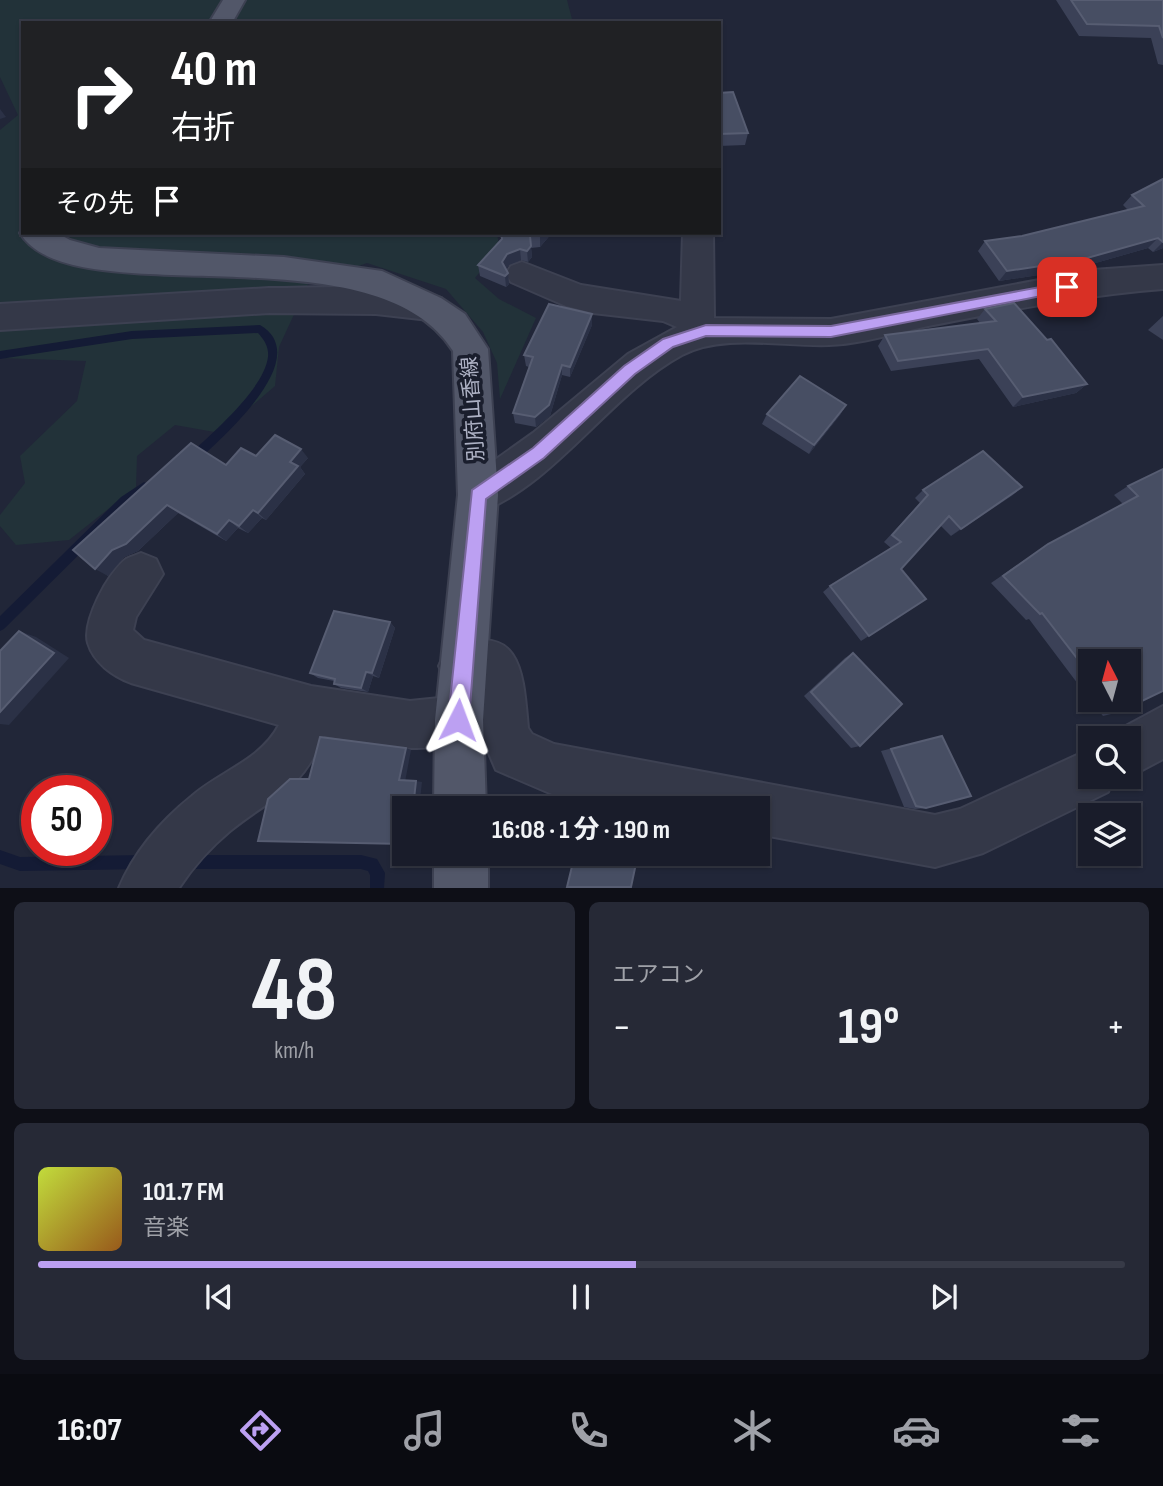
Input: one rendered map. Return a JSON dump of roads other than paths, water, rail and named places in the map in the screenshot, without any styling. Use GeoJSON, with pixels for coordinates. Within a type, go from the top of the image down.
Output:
{"type":"FeatureCollection","features":[{"type":"Feature","properties":{"kind":"main road"},"geometry":{"type":"LineString","coordinates":[[221,21],[234,0]]}},
{"type":"Feature","properties":{"kind":"main road","name":"別府山香線"},"geometry":{"type":"LineString","coordinates":[[37,235],[60,249],[99,259],[284,268],[382,283],[429,306],[453,323],[470,349],[478,495],[458,720],[460,796]]}},
{"type":"Feature","properties":{"kind":"main road"},"geometry":{"type":"LineString","coordinates":[[461,866],[461,887]]}},
{"type":"Feature","properties":{"kind":"street"},"geometry":{"type":"LineString","coordinates":[[698,235],[701,326]]}},
{"type":"Feature","properties":{"kind":"street"},"geometry":{"type":"LineString","coordinates":[[522,274],[577,296],[609,303],[642,303],[701,326],[831,332],[1093,282],[1163,277]]}},
{"type":"Feature","properties":{"kind":"street"},"geometry":{"type":"LineString","coordinates":[[0,317],[235,301],[355,299],[429,306]]}},
{"type":"Feature","properties":{"kind":"street"},"geometry":{"type":"LineString","coordinates":[[478,495],[539,453],[629,370],[668,343],[701,326]]}},
{"type":"Feature","properties":{"kind":"street"},"geometry":{"type":"LineString","coordinates":[[141,574],[125,593],[110,624],[110,640],[131,660],[311,710],[410,725],[458,720]]}},
{"type":"Feature","properties":{"kind":"street"},"geometry":{"type":"LineString","coordinates":[[462,666],[486,663],[499,674],[504,733],[514,752],[552,769],[935,841],[964,834],[1078,780]]}},
{"type":"Feature","properties":{"kind":"street"},"geometry":{"type":"LineString","coordinates":[[146,887],[165,860],[211,813],[261,781],[295,747],[311,710]]}},
{"type":"Feature","properties":{"kind":"street"},"geometry":{"type":"LineString","coordinates":[[1141,744],[1163,730]]}},
{"type":"Feature","properties":{"kind":"waterway"},"geometry":{"type":"LineString","coordinates":[[0,355],[132,335],[260,329],[271,342],[273,355],[269,371],[246,404],[194,457]]}},
{"type":"Feature","properties":{"kind":"waterway"},"geometry":{"type":"LineString","coordinates":[[0,625],[125,501],[144,487]]}},
{"type":"Feature","properties":{"kind":"waterway"},"geometry":{"type":"LineString","coordinates":[[0,857],[20,864],[146,862]]}},
{"type":"Feature","properties":{"kind":"waterway"},"geometry":{"type":"LineString","coordinates":[[187,862],[361,862],[372,864],[378,873],[377,888]]}}]}
